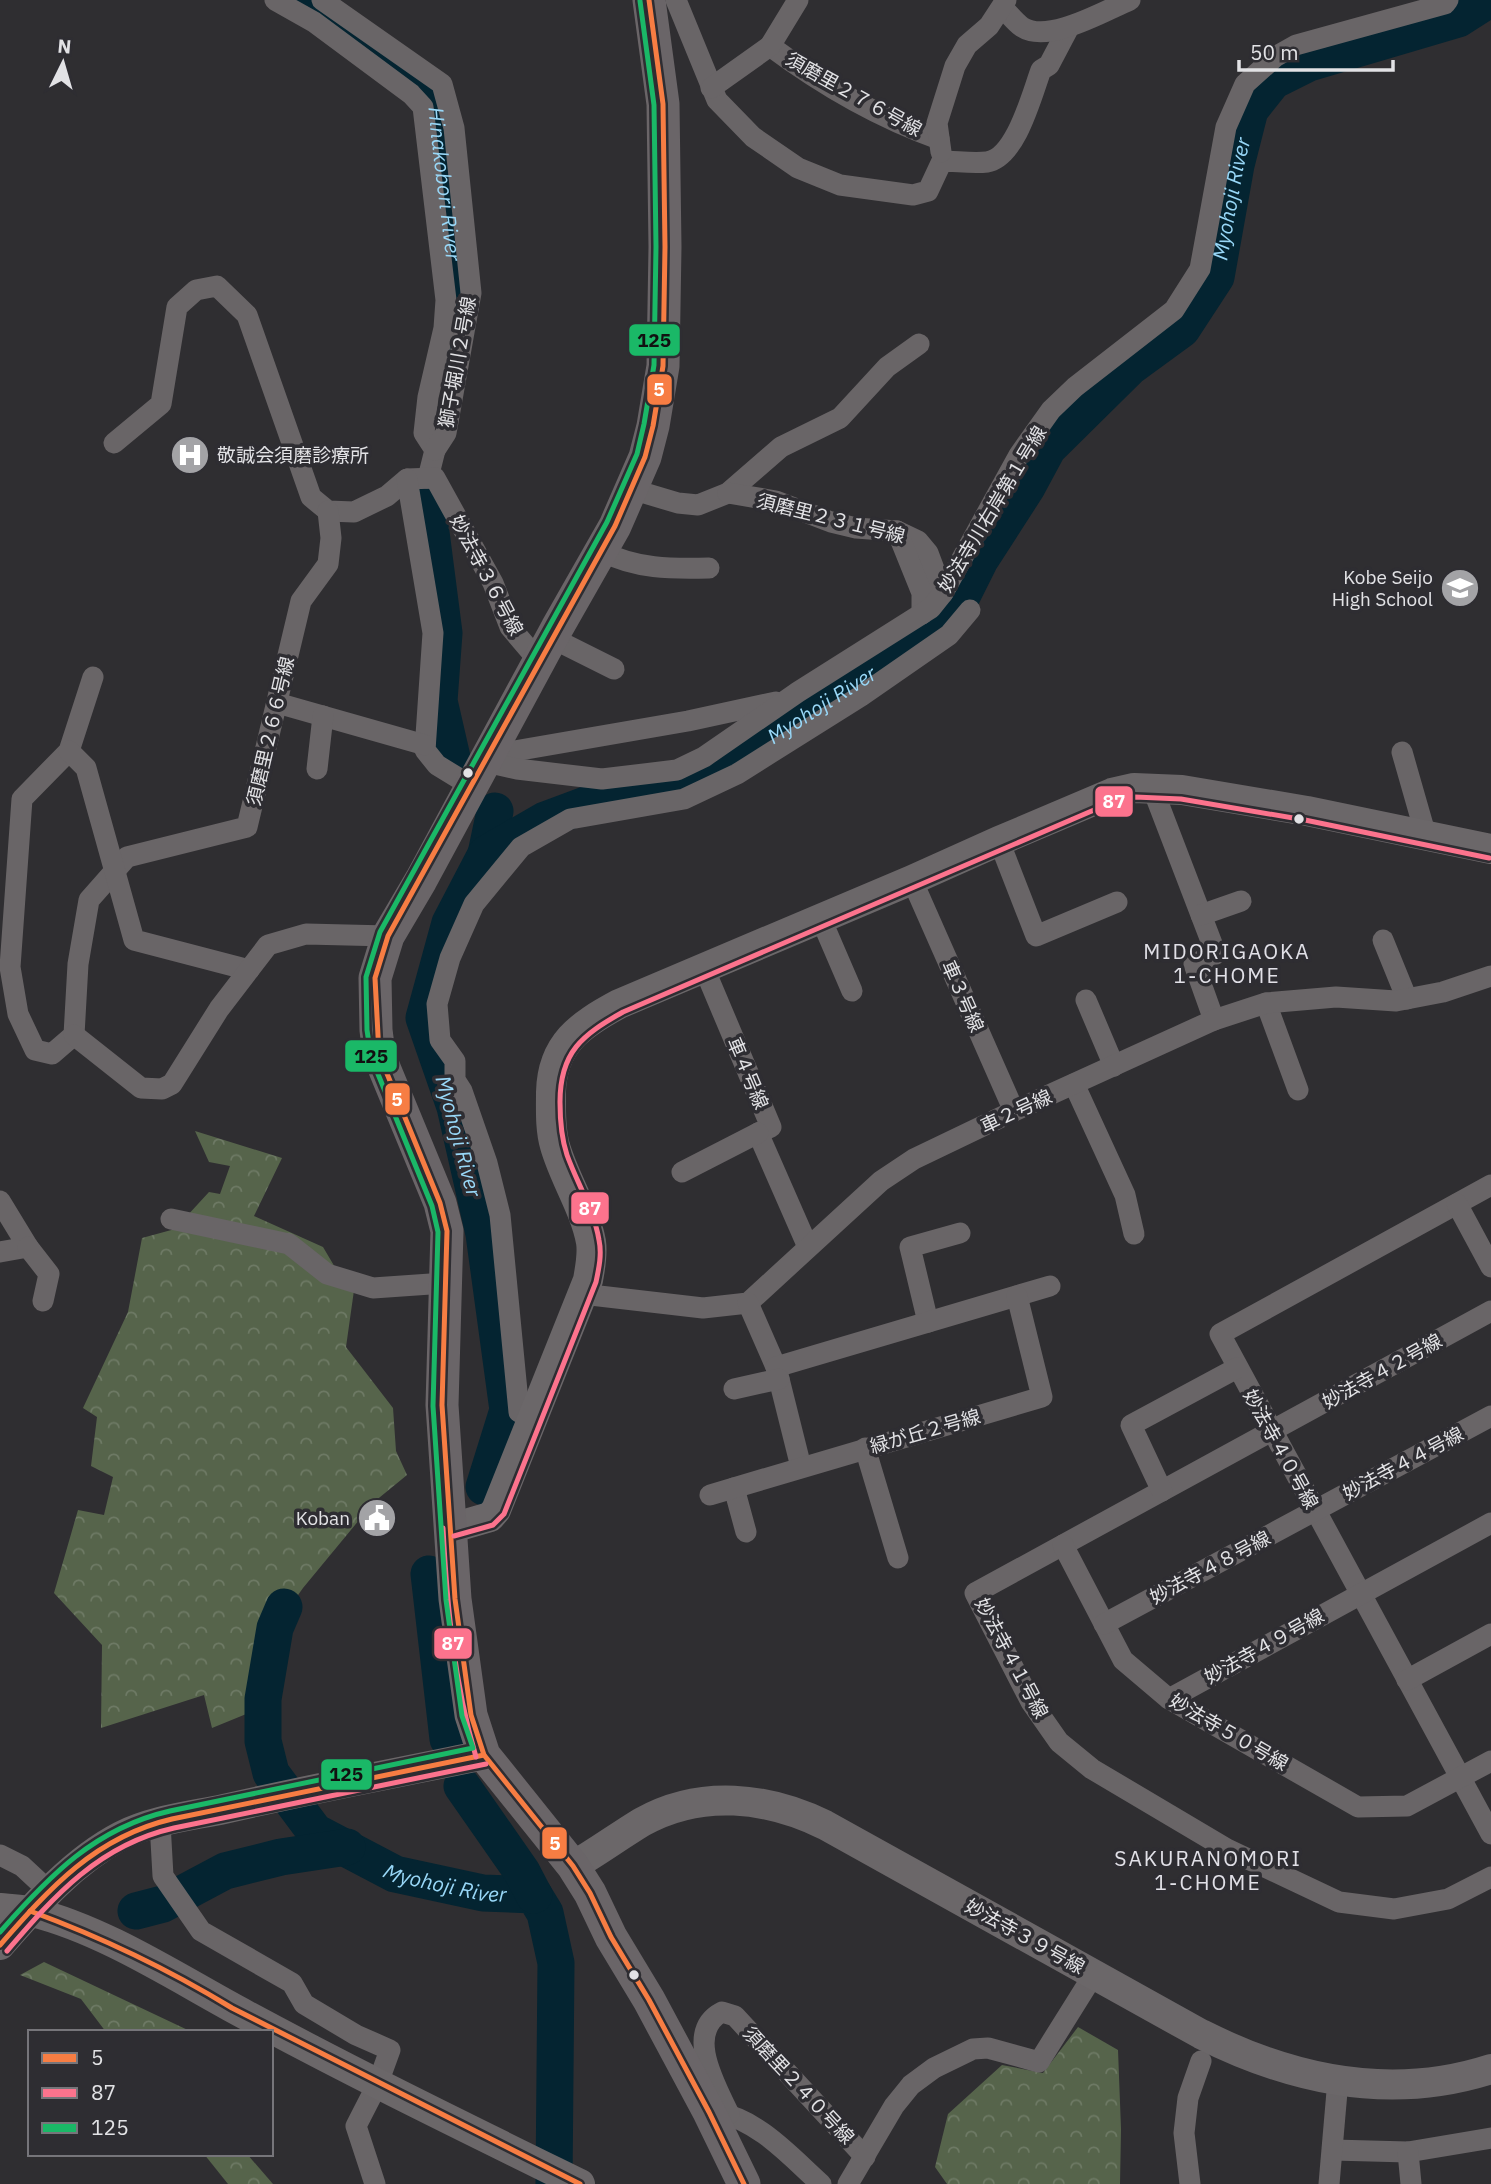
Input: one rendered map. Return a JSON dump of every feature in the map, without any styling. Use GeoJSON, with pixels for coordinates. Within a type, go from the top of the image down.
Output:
{"type":"FeatureCollection","features":[{"type":"Feature","properties":{"kind":"main road"},"geometry":{"type":"LineString","coordinates":[[649,0],[663,104],[665,247],[663,366],[645,457],[601,551],[484,767],[388,936],[375,978],[376,1030],[379,1054],[440,1203],[447,1231],[442,1405],[455,1599],[471,1714],[484,1755],[573,1866],[719,2113],[744,2184]]}},
{"type":"Feature","properties":{"kind":"street"},"geometry":{"type":"LineString","coordinates":[[275,0],[314,22],[411,94],[423,107],[446,300],[444,328],[428,397],[424,433],[435,450]]}},
{"type":"Feature","properties":{"kind":"street","name":"獅子堀川２号線"},"geometry":{"type":"LineString","coordinates":[[322,0],[442,84],[454,128],[471,293],[446,433],[418,479]]}},
{"type":"Feature","properties":{"kind":"street"},"geometry":{"type":"LineString","coordinates":[[676,0],[717,100],[753,137],[798,168],[840,185],[913,195],[928,191],[941,150],[937,123],[955,66],[967,45],[989,26],[1004,4],[1023,28],[1038,32],[1069,27],[1130,0]]}},
{"type":"Feature","properties":{"kind":"street"},"geometry":{"type":"LineString","coordinates":[[711,88],[770,46],[799,0]]}},
{"type":"Feature","properties":{"kind":"street","name":"妙法寺川右岸第１号線"},"geometry":{"type":"LineString","coordinates":[[425,745],[425,750],[438,765],[517,769],[602,779],[677,770],[704,757],[786,700],[931,608],[943,593],[1019,455],[1051,410],[1174,310],[1200,269],[1226,127],[1245,84],[1275,57],[1296,46],[1445,4],[1448,0]]}},
{"type":"Feature","properties":{"kind":"street","name":"須磨里２７６号線"},"geometry":{"type":"LineString","coordinates":[[770,46],[804,71],[910,129],[941,150],[987,162],[998,158],[1012,144],[1041,70],[1049,65],[1069,27]]}},
{"type":"Feature","properties":{"kind":"street"},"geometry":{"type":"LineString","coordinates":[[114,443],[161,404],[177,307],[196,290],[218,286],[247,316],[311,497],[328,511],[354,512],[418,479],[433,633],[425,745],[277,703]]}},
{"type":"Feature","properties":{"kind":"street"},"geometry":{"type":"LineString","coordinates":[[631,489],[669,501],[698,505],[728,493],[781,447],[840,418],[887,367],[919,344]]}},
{"type":"Feature","properties":{"kind":"street","name":"妙法寺３６号線"},"geometry":{"type":"LineString","coordinates":[[418,479],[435,478],[493,583],[510,627],[532,653],[547,648]]}},
{"type":"Feature","properties":{"kind":"street","name":"須磨里２３１号線"},"geometry":{"type":"LineString","coordinates":[[728,493],[776,501],[831,522],[897,531],[918,541],[928,553],[943,593]]}},
{"type":"Feature","properties":{"kind":"street","name":"須磨里２６６号線"},"geometry":{"type":"LineString","coordinates":[[74,1035],[78,964],[89,900],[127,857],[247,827],[300,601],[328,564],[331,538],[328,511]]}},
{"type":"Feature","properties":{"kind":"street"},"geometry":{"type":"LineString","coordinates":[[897,531],[922,593],[922,614]]}},
{"type":"Feature","properties":{"kind":"street"},"geometry":{"type":"LineString","coordinates":[[601,551],[617,559],[660,569],[709,568]]}},
{"type":"Feature","properties":{"kind":"street"},"geometry":{"type":"LineString","coordinates":[[531,1419],[519,1412],[500,1215],[487,1163],[462,1091],[455,1080],[455,1061],[440,1040],[437,1003],[450,958],[474,904],[520,847],[570,819],[684,799],[737,774],[861,696],[949,635],[970,610]]}},
{"type":"Feature","properties":{"kind":"street"},"geometry":{"type":"LineString","coordinates":[[547,648],[614,668]]}},
{"type":"Feature","properties":{"kind":"street"},"geometry":{"type":"LineString","coordinates":[[93,677],[69,751],[22,799],[10,967],[18,1014],[35,1050],[51,1054],[74,1035],[141,1088],[162,1089],[172,1084],[219,1009],[268,945],[306,934],[388,936]]}},
{"type":"Feature","properties":{"kind":"street"},"geometry":{"type":"LineString","coordinates":[[484,767],[509,752],[674,724],[786,700]]}},
{"type":"Feature","properties":{"kind":"street"},"geometry":{"type":"LineString","coordinates":[[317,769],[323,716]]}},
{"type":"Feature","properties":{"kind":"street"},"geometry":{"type":"LineString","coordinates":[[69,751],[86,768],[113,873],[134,940],[249,970]]}},
{"type":"Feature","properties":{"kind":"street"},"geometry":{"type":"LineString","coordinates":[[1402,752],[1426,836]]}},
{"type":"Feature","properties":{"kind":"street"},"geometry":{"type":"LineString","coordinates":[[1152,787],[1216,954],[1194,964],[1214,1020]]}},
{"type":"Feature","properties":{"kind":"street"},"geometry":{"type":"LineString","coordinates":[[452,1528],[490,1517],[496,1510],[590,1269],[591,1242],[554,1145],[551,1119],[554,1067],[566,1042],[595,1017],[999,841],[1112,793],[1134,788],[1182,790],[1307,811],[1491,849]]}},
{"type":"Feature","properties":{"kind":"street"},"geometry":{"type":"LineString","coordinates":[[999,841],[1036,936],[1117,901]]}},
{"type":"Feature","properties":{"kind":"street","name":"車３号線"},"geometry":{"type":"LineString","coordinates":[[912,880],[1014,1111]]}},
{"type":"Feature","properties":{"kind":"street"},"geometry":{"type":"LineString","coordinates":[[1200,915],[1241,901]]}},
{"type":"Feature","properties":{"kind":"street"},"geometry":{"type":"LineString","coordinates":[[821,919],[852,991]]}},
{"type":"Feature","properties":{"kind":"street"},"geometry":{"type":"LineString","coordinates":[[1383,940],[1407,999]]}},
{"type":"Feature","properties":{"kind":"street","name":"車４号線"},"geometry":{"type":"LineString","coordinates":[[704,968],[771,1127],[758,1133],[808,1247]]}},
{"type":"Feature","properties":{"kind":"street","name":"車２号線"},"geometry":{"type":"LineString","coordinates":[[748,1303],[881,1181],[914,1159],[1214,1020],[1266,1003],[1336,997],[1396,1001],[1443,992],[1491,976]]}},
{"type":"Feature","properties":{"kind":"street"},"geometry":{"type":"LineString","coordinates":[[1086,1000],[1114,1066]]}},
{"type":"Feature","properties":{"kind":"street"},"geometry":{"type":"LineString","coordinates":[[1266,1003],[1298,1090]]}},
{"type":"Feature","properties":{"kind":"street"},"geometry":{"type":"LineString","coordinates":[[1074,1084],[1125,1195],[1135,1234]]}},
{"type":"Feature","properties":{"kind":"street"},"geometry":{"type":"LineString","coordinates":[[682,1172],[758,1133]]}},
{"type":"Feature","properties":{"kind":"street","name":"妙法寺４０号線"},"geometry":{"type":"LineString","coordinates":[[1491,1185],[1220,1334],[1491,1835]]}},
{"type":"Feature","properties":{"kind":"street"},"geometry":{"type":"LineString","coordinates":[[0,1202],[28,1247],[49,1274],[43,1301]]}},
{"type":"Feature","properties":{"kind":"street"},"geometry":{"type":"LineString","coordinates":[[1457,1204],[1491,1267]]}},
{"type":"Feature","properties":{"kind":"street"},"geometry":{"type":"LineString","coordinates":[[171,1219],[289,1244],[327,1274],[373,1288],[445,1283]]}},
{"type":"Feature","properties":{"kind":"street"},"geometry":{"type":"LineString","coordinates":[[928,1322],[910,1247],[960,1233]]}},
{"type":"Feature","properties":{"kind":"street"},"geometry":{"type":"LineString","coordinates":[[0,1252],[28,1247]]}},
{"type":"Feature","properties":{"kind":"street"},"geometry":{"type":"LineString","coordinates":[[734,1389],[928,1322],[1050,1286]]}},
{"type":"Feature","properties":{"kind":"street"},"geometry":{"type":"LineString","coordinates":[[582,1294],[703,1308],[748,1303],[777,1373],[801,1467]]}},
{"type":"Feature","properties":{"kind":"street","name":"緑が丘２号線"},"geometry":{"type":"LineString","coordinates":[[710,1495],[1042,1397],[1017,1296]]}},
{"type":"Feature","properties":{"kind":"street","name":"妙法寺４２号線"},"geometry":{"type":"LineString","coordinates":[[1272,1431],[1491,1311]]}},
{"type":"Feature","properties":{"kind":"street"},"geometry":{"type":"LineString","coordinates":[[1162,1491],[1131,1425],[1237,1368]]}},
{"type":"Feature","properties":{"kind":"street","name":"妙法寺４４号線"},"geometry":{"type":"LineString","coordinates":[[1315,1510],[1491,1416]]}},
{"type":"Feature","properties":{"kind":"street","name":"妙法寺４１号線"},"geometry":{"type":"LineString","coordinates":[[1272,1431],[975,1593],[1031,1702],[1059,1742],[1092,1769],[1227,1849],[1339,1902],[1394,1909],[1448,1899],[1491,1877]]}},
{"type":"Feature","properties":{"kind":"street"},"geometry":{"type":"LineString","coordinates":[[865,1448],[878,1523],[898,1558]]}},
{"type":"Feature","properties":{"kind":"street"},"geometry":{"type":"LineString","coordinates":[[734,1488],[746,1532]]}},
{"type":"Feature","properties":{"kind":"street","name":"妙法寺４８号線"},"geometry":{"type":"LineString","coordinates":[[1104,1624],[1315,1510]]}},
{"type":"Feature","properties":{"kind":"street","name":"妙法寺４９号線"},"geometry":{"type":"LineString","coordinates":[[1169,1699],[1491,1523]]}},
{"type":"Feature","properties":{"kind":"street","name":"妙法寺５０号線"},"geometry":{"type":"LineString","coordinates":[[1063,1545],[1123,1660],[1169,1699],[1357,1807],[1407,1806],[1460,1778]]}},
{"type":"Feature","properties":{"kind":"street"},"geometry":{"type":"LineString","coordinates":[[1407,1680],[1491,1634]]}},
{"type":"Feature","properties":{"kind":"street"},"geometry":{"type":"LineString","coordinates":[[0,1945],[40,1901],[95,1851],[124,1835],[160,1823],[307,1790],[484,1755]]}},
{"type":"Feature","properties":{"kind":"street"},"geometry":{"type":"LineString","coordinates":[[1460,1778],[1491,1761]]}},
{"type":"Feature","properties":{"kind":"street","name":"妙法寺３９号線"},"geometry":{"type":"LineString","coordinates":[[573,1866],[644,1821],[678,1808],[724,1800],[769,1804],[798,1812],[825,1825],[1229,2048],[1285,2070],[1338,2080],[1409,2084],[1454,2078],[1491,2069]]}},
{"type":"Feature","properties":{"kind":"street"},"geometry":{"type":"LineString","coordinates":[[160,1823],[163,1877],[201,1931],[292,1983],[304,2004],[356,2035],[390,2050],[378,2083],[356,2126],[375,2184]]}},
{"type":"Feature","properties":{"kind":"street"},"geometry":{"type":"LineString","coordinates":[[0,1855],[22,1866],[40,1901]]}},
{"type":"Feature","properties":{"kind":"street"},"geometry":{"type":"LineString","coordinates":[[0,1889],[40,1901],[88,1932],[162,1968],[232,2008],[579,2183]]}},
{"type":"Feature","properties":{"kind":"street"},"geometry":{"type":"LineString","coordinates":[[0,1908],[40,1901]]}},
{"type":"Feature","properties":{"kind":"street"},"geometry":{"type":"LineString","coordinates":[[848,2184],[894,2106],[911,2085],[934,2068],[973,2049],[988,2048],[1039,2062],[1094,1974]]}},
{"type":"Feature","properties":{"kind":"street","name":"須磨里２４０号線"},"geometry":{"type":"LineString","coordinates":[[719,2113],[705,2056],[706,2026],[710,2018],[722,2012],[735,2016],[865,2157]]}},
{"type":"Feature","properties":{"kind":"street"},"geometry":{"type":"LineString","coordinates":[[1190,2184],[1184,2133],[1188,2098],[1201,2061]]}},
{"type":"Feature","properties":{"kind":"street"},"geometry":{"type":"LineString","coordinates":[[1329,2184],[1338,2080]]}},
{"type":"Feature","properties":{"kind":"street"},"geometry":{"type":"LineString","coordinates":[[719,2113],[781,2147],[821,2184]]}},
{"type":"Feature","properties":{"kind":"street"},"geometry":{"type":"LineString","coordinates":[[1333,2150],[1408,2152],[1491,2138]]}},
{"type":"Feature","properties":{"kind":"street"},"geometry":{"type":"LineString","coordinates":[[1408,2152],[1411,2184]]}},
{"type":"Feature","properties":{"kind":"green space"},"geometry":{"type":"Polygon","coordinates":[[[195,1131],[282,1158],[254,1216],[323,1247],[336,1269],[356,1276],[346,1347],[393,1408],[396,1451],[407,1475],[374,1502],[281,1619],[273,1703],[212,1728],[204,1695],[101,1728],[102,1645],[54,1593],[78,1510],[104,1515],[113,1477],[91,1466],[97,1417],[83,1408],[128,1312],[142,1238],[175,1229],[209,1192],[220,1194],[230,1166],[209,1162],[195,1131]]]}},
{"type":"Feature","properties":{"kind":"green space"},"geometry":{"type":"Polygon","coordinates":[[[44,1962],[188,2030],[104,2030],[81,1999],[20,1975],[44,1962]]]}},
{"type":"Feature","properties":{"kind":"green space"},"geometry":{"type":"Polygon","coordinates":[[[1078,2027],[1118,2050],[1120,2184],[947,2184],[935,2167],[948,2114],[1002,2065],[1043,2073],[1078,2027]]]}},
{"type":"Feature","properties":{"kind":"green space"},"geometry":{"type":"Polygon","coordinates":[[[206,2156],[249,2156],[273,2184],[228,2184],[206,2156]]]}},
{"type":"Feature","properties":{"kind":"waterway","name":"Hinakobori River"},"geometry":{"type":"LineString","coordinates":[[299,0],[436,100],[460,307],[452,350]]}},
{"type":"Feature","properties":{"kind":"waterway","name":"Myohoji River"},"geometry":{"type":"LineString","coordinates":[[484,1487],[508,1410],[484,1234],[455,1107],[424,1018],[450,923],[486,854],[545,820],[588,804],[685,787],[735,760],[906,650],[952,616],[980,560],[1027,487],[1048,448],[1130,367],[1182,329],[1216,277],[1236,165],[1250,110],[1273,81],[1309,63],[1458,19],[1488,0]]}},
{"type":"Feature","properties":{"kind":"waterway","name":"Hinakobori River"},"geometry":{"type":"LineString","coordinates":[[425,486],[444,633],[439,701],[453,762]]}},
{"type":"Feature","properties":{"kind":"waterway"},"geometry":{"type":"LineString","coordinates":[[486,854],[495,811]]}},
{"type":"Feature","properties":{"kind":"waterway"},"geometry":{"type":"LineString","coordinates":[[429,1574],[448,1739]]}},
{"type":"Feature","properties":{"kind":"waterway","name":"Myohoji River"},"geometry":{"type":"LineString","coordinates":[[284,1607],[275,1628],[263,1699],[263,1741],[271,1773],[315,1832],[395,1874],[483,1893],[534,1895],[545,1913],[556,1963],[554,2184]]}},
{"type":"Feature","properties":{"kind":"waterway"},"geometry":{"type":"LineString","coordinates":[[462,1786],[522,1872],[534,1895]]}},
{"type":"Feature","properties":{"kind":"waterway"},"geometry":{"type":"LineString","coordinates":[[136,1911],[163,1904],[225,1871],[281,1857],[347,1847]]}},
{"type":"Feature","properties":{"kind":"transit line","name":"5"},"geometry":{"type":"LineString","coordinates":[[649,0],[663,104],[665,247],[663,366],[645,457],[615,526],[388,936],[375,978],[379,1054],[440,1203],[447,1231],[442,1405],[455,1599],[471,1715],[484,1755],[573,1866],[590,1893],[611,1937],[649,2000],[709,2112],[744,2184]]}},
{"type":"Feature","properties":{"kind":"transit line","name":"125"},"geometry":{"type":"LineString","coordinates":[[0,1932],[37,1892],[75,1857],[119,1829],[143,1819],[170,1811],[473,1748],[462,1716],[446,1600],[433,1406],[438,1232],[432,1206],[371,1057],[367,1030],[366,977],[380,932],[607,522],[637,454],[654,365],[656,247],[654,105],[640,1]]}},
{"type":"Feature","properties":{"kind":"transit line","name":"87"},"geometry":{"type":"LineString","coordinates":[[454,1536],[493,1525],[504,1514],[596,1282],[600,1256],[599,1240],[565,1148],[560,1102],[564,1070],[569,1058],[585,1037],[609,1020],[1115,801],[1135,797],[1181,799],[1305,820],[1489,858]]}},
{"type":"Feature","properties":{"kind":"transit line","name":"87"},"geometry":{"type":"LineString","coordinates":[[443,1528],[453,1644],[462,1701],[476,1757]]}},
{"type":"Feature","properties":{"kind":"transit line","name":"5"},"geometry":{"type":"LineString","coordinates":[[0,1945],[37,1904],[76,1867],[120,1838],[145,1827],[172,1819],[484,1755]]}},
{"type":"Feature","properties":{"kind":"transit line","name":"87"},"geometry":{"type":"LineString","coordinates":[[7,1951],[80,1875],[123,1847],[147,1836],[174,1828],[486,1764]]}},
{"type":"Feature","properties":{"kind":"transit line","name":"5"},"geometry":{"type":"LineString","coordinates":[[30,1911],[159,1967],[232,2008],[580,2184]]}},
{"type":"Feature","properties":{"kind":"place","name":"敬誠会須磨診療所"},"geometry":{"type":"Point","coordinates":[190,455]}},
{"type":"Feature","properties":{"kind":"place","name":"Kobe Seijo High School"},"geometry":{"type":"Point","coordinates":[1460,588]}},
{"type":"Feature","properties":{"kind":"place","name":"Koban"},"geometry":{"type":"Point","coordinates":[377,1518]}},
{"type":"Feature","properties":{"kind":"district","name":"MIDORIGAOKA 1-CHOME"},"geometry":{"type":"Point","coordinates":[1227,963]}},
{"type":"Feature","properties":{"kind":"district","name":"SAKURANOMORI 1-CHOME"},"geometry":{"type":"Point","coordinates":[1208,1870]}}]}
